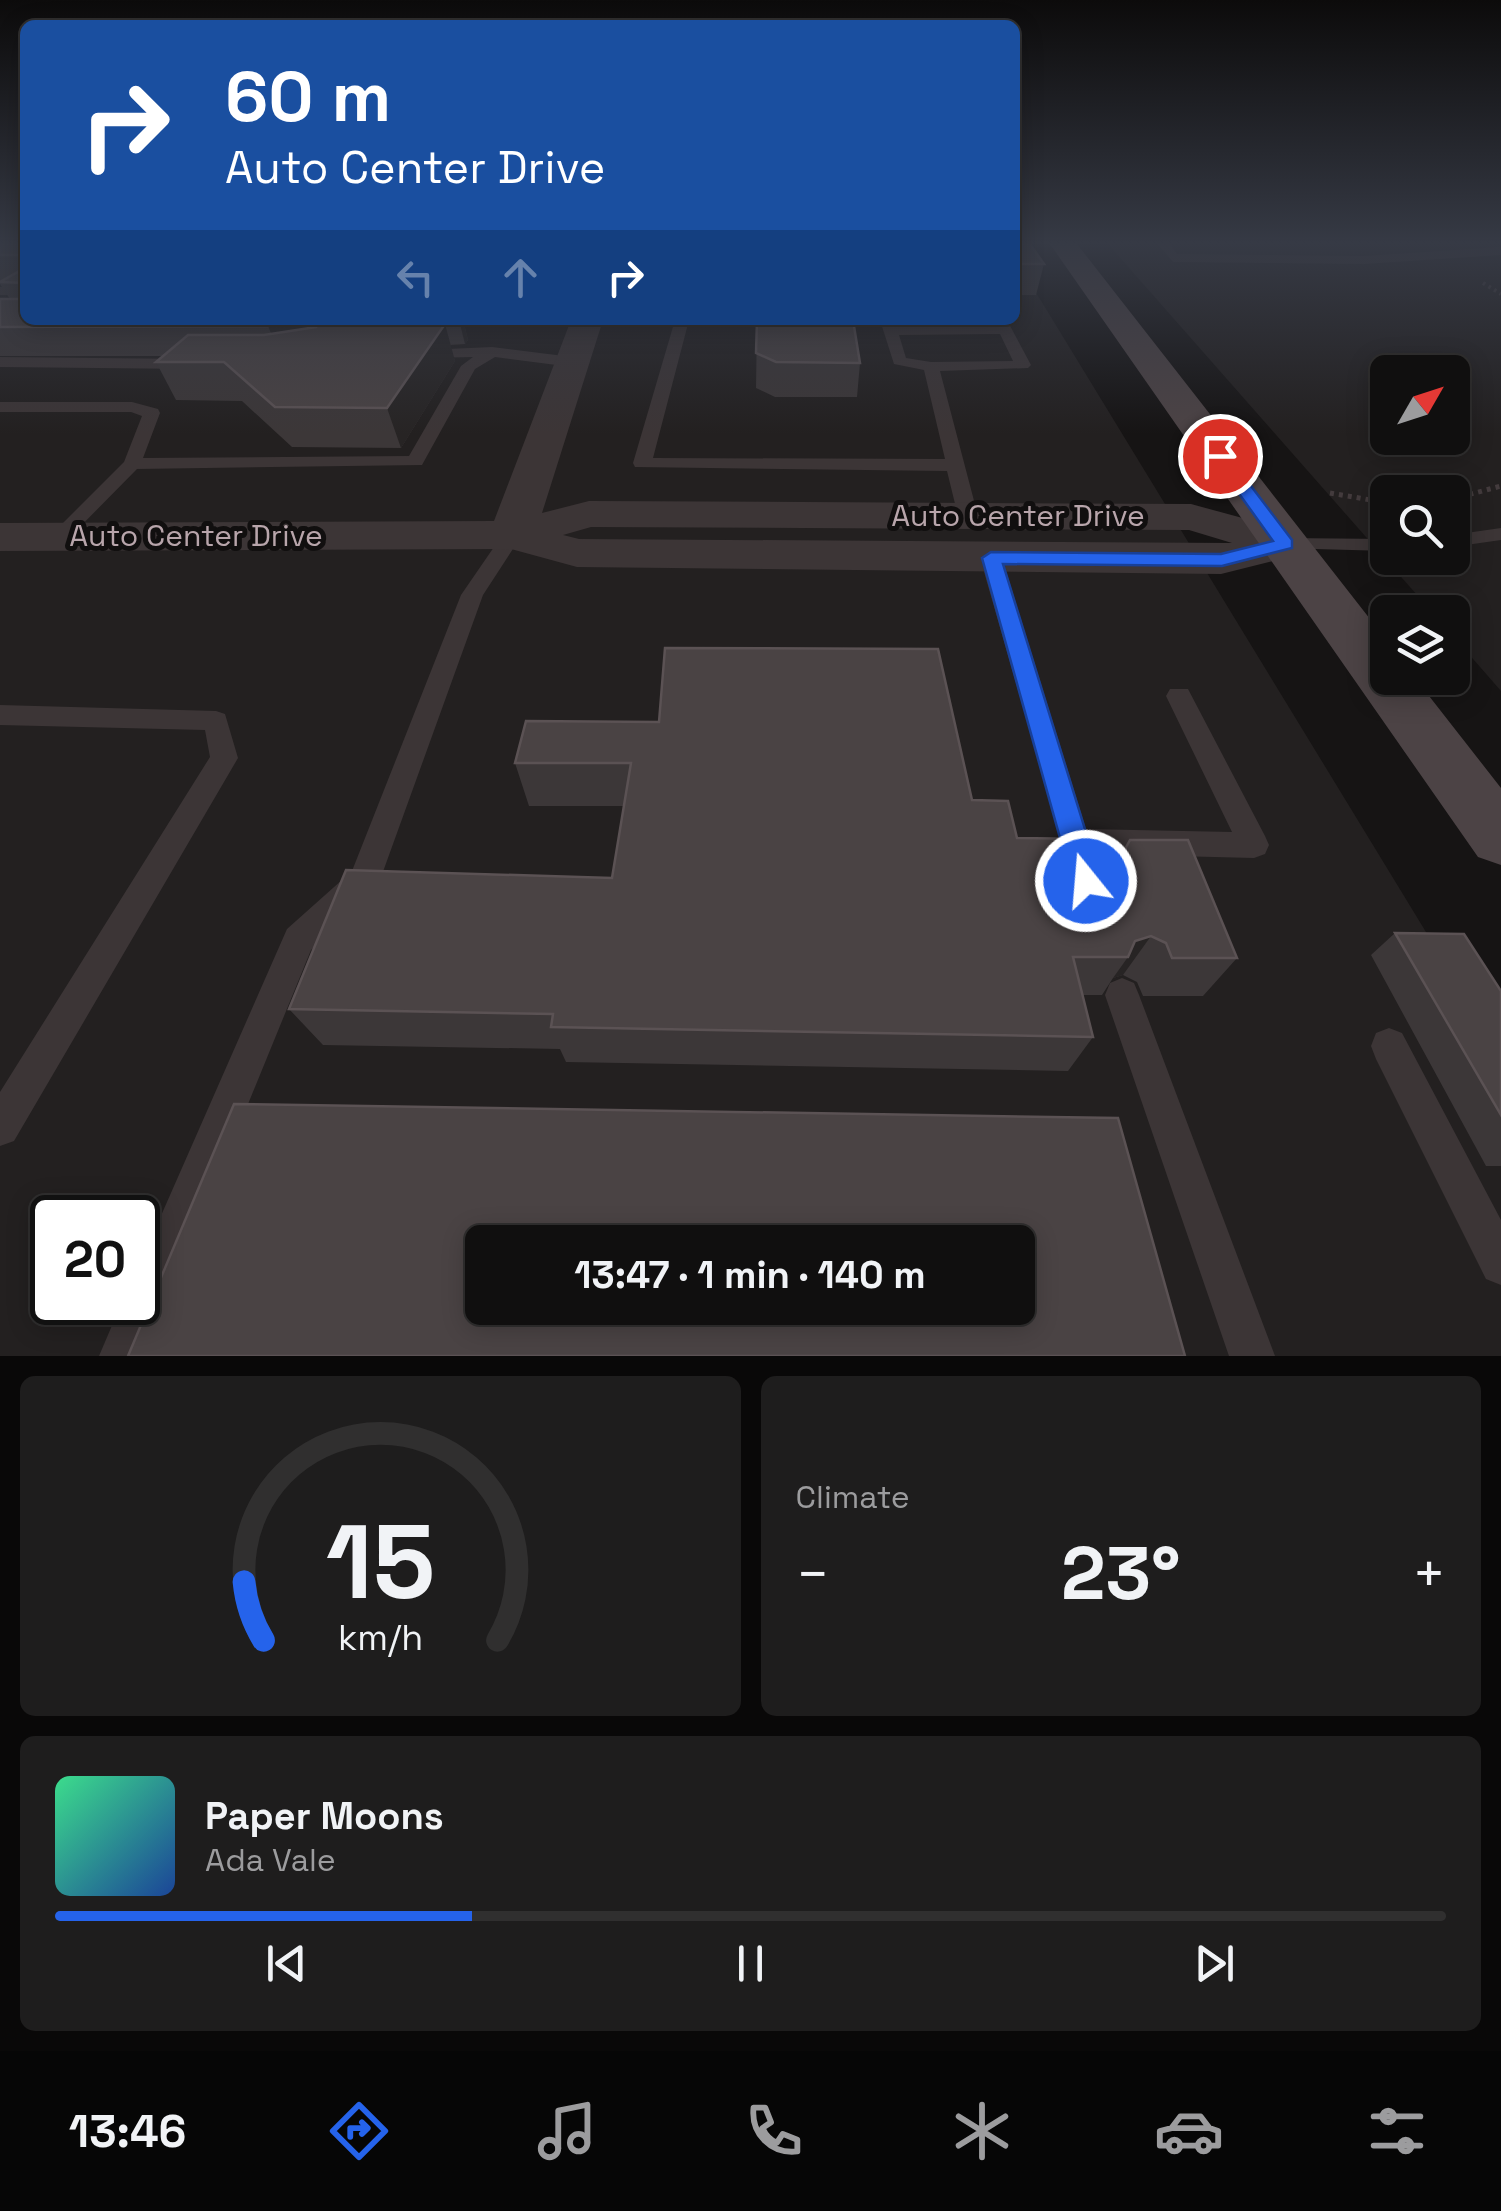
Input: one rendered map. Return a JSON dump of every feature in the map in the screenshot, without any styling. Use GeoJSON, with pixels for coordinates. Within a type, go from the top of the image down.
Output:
{"type":"FeatureCollection","features":[{"type":"Feature","properties":{"kind":"main road"},"geometry":{"type":"LineString","coordinates":[[1110,307],[1501,837]]}},
{"type":"Feature","properties":{"kind":"street"},"geometry":{"type":"LineString","coordinates":[[512,535],[585,325]]}},
{"type":"Feature","properties":{"kind":"street","name":"Auto Center Drive"},"geometry":{"type":"LineString","coordinates":[[0,537],[512,535],[589,514],[1191,517],[1285,544]]}},
{"type":"Feature","properties":{"kind":"street","name":"Auto Center Drive"},"geometry":{"type":"LineString","coordinates":[[512,535],[577,553],[991,558],[1222,560],[1285,544]]}},
{"type":"Feature","properties":{"kind":"lane"},"geometry":{"type":"LineString","coordinates":[[681,325],[642,463],[957,465]]}},
{"type":"Feature","properties":{"kind":"lane"},"geometry":{"type":"LineString","coordinates":[[889,325],[1003,325],[1023,365],[930,367],[899,361],[889,325]]}},
{"type":"Feature","properties":{"kind":"lane"},"geometry":{"type":"LineString","coordinates":[[430,352],[463,358],[492,352],[572,362]]}},
{"type":"Feature","properties":{"kind":"lane"},"geometry":{"type":"LineString","coordinates":[[132,464],[414,462],[469,366],[492,352]]}},
{"type":"Feature","properties":{"kind":"lane"},"geometry":{"type":"LineString","coordinates":[[0,362],[220,364]]}},
{"type":"Feature","properties":{"kind":"lane"},"geometry":{"type":"LineString","coordinates":[[930,367],[968,516]]}},
{"type":"Feature","properties":{"kind":"lane"},"geometry":{"type":"LineString","coordinates":[[0,407],[132,407],[152,413],[132,464],[59,536]]}},
{"type":"Feature","properties":{"kind":"lane"},"geometry":{"type":"LineString","coordinates":[[1470,538],[1501,534]]}},
{"type":"Feature","properties":{"kind":"lane"},"geometry":{"type":"LineString","coordinates":[[122,1356],[299,940],[364,880],[472,595],[512,535]]}},
{"type":"Feature","properties":{"kind":"lane"},"geometry":{"type":"LineString","coordinates":[[1285,544],[1370,545]]}},
{"type":"Feature","properties":{"kind":"lane"},"geometry":{"type":"LineString","coordinates":[[991,558],[1086,881]]}},
{"type":"Feature","properties":{"kind":"lane"},"geometry":{"type":"LineString","coordinates":[[1074,841],[1254,844],[1178,696]]}},
{"type":"Feature","properties":{"kind":"lane"},"geometry":{"type":"LineString","coordinates":[[0,715],[216,721],[224,758],[0,1127]]}},
{"type":"Feature","properties":{"kind":"lane"},"geometry":{"type":"LineString","coordinates":[[1122,996],[1252,1356]]}},
{"type":"Feature","properties":{"kind":"lane"},"geometry":{"type":"LineString","coordinates":[[1390,1046],[1501,1264]]}},
{"type":"Feature","properties":{"kind":"path"},"geometry":{"type":"LineString","coordinates":[[1470,494],[1501,486]]}},
{"type":"Feature","properties":{"kind":"path"},"geometry":{"type":"LineString","coordinates":[[1330,494],[1370,500]]}},
{"type":"Feature","properties":{"kind":"shaded area"},"geometry":{"type":"Polygon","coordinates":[[[0,307],[20,307],[20,325],[1020,325],[1020,307],[1045,307],[1501,1055],[1501,1356],[0,1356],[0,307]]]}},
{"type":"Feature","properties":{"kind":"shaded area"},"geometry":{"type":"Polygon","coordinates":[[[1164,307],[1501,307],[1501,691],[1470,655],[1470,595],[1417,595],[1399,575],[1470,575],[1470,475],[1370,475],[1370,542],[1164,307]]]}},
{"type":"Feature","properties":{"kind":"building"},"geometry":{"type":"Polygon","coordinates":[[[0,307],[20,307],[20,325],[274,325],[268,326],[0,327],[0,307]]]}},
{"type":"Feature","properties":{"kind":"building"},"geometry":{"type":"Polygon","coordinates":[[[444,325],[387,408],[275,407],[224,362],[156,362],[188,335],[264,335],[316,327],[444,325]]]}},
{"type":"Feature","properties":{"kind":"building"},"geometry":{"type":"Polygon","coordinates":[[[757,325],[854,325],[860,363],[776,362],[756,353],[757,325]]]}},
{"type":"Feature","properties":{"kind":"building"},"geometry":{"type":"Polygon","coordinates":[[[665,648],[938,649],[972,800],[1008,801],[1017,838],[1090,839],[1094,851],[1108,858],[1123,853],[1130,840],[1188,840],[1237,958],[1172,958],[1166,943],[1151,936],[1135,941],[1128,957],[1073,957],[1093,1037],[551,1027],[553,1014],[289,1009],[346,870],[612,878],[631,763],[515,763],[526,721],[659,722],[665,648]]]}},
{"type":"Feature","properties":{"kind":"building"},"geometry":{"type":"Polygon","coordinates":[[[1395,933],[1464,934],[1501,991],[1501,1115],[1395,933]]]}},
{"type":"Feature","properties":{"kind":"building"},"geometry":{"type":"Polygon","coordinates":[[[234,1104],[1118,1118],[1185,1356],[128,1356],[141,1325],[160,1325],[160,1280],[234,1104]]]}},
{"type":"Feature","properties":{"kind":"route"},"geometry":{"type":"LineString","coordinates":[[1086,881],[991,558],[1222,560],[1285,544],[1220,456]]}}]}
